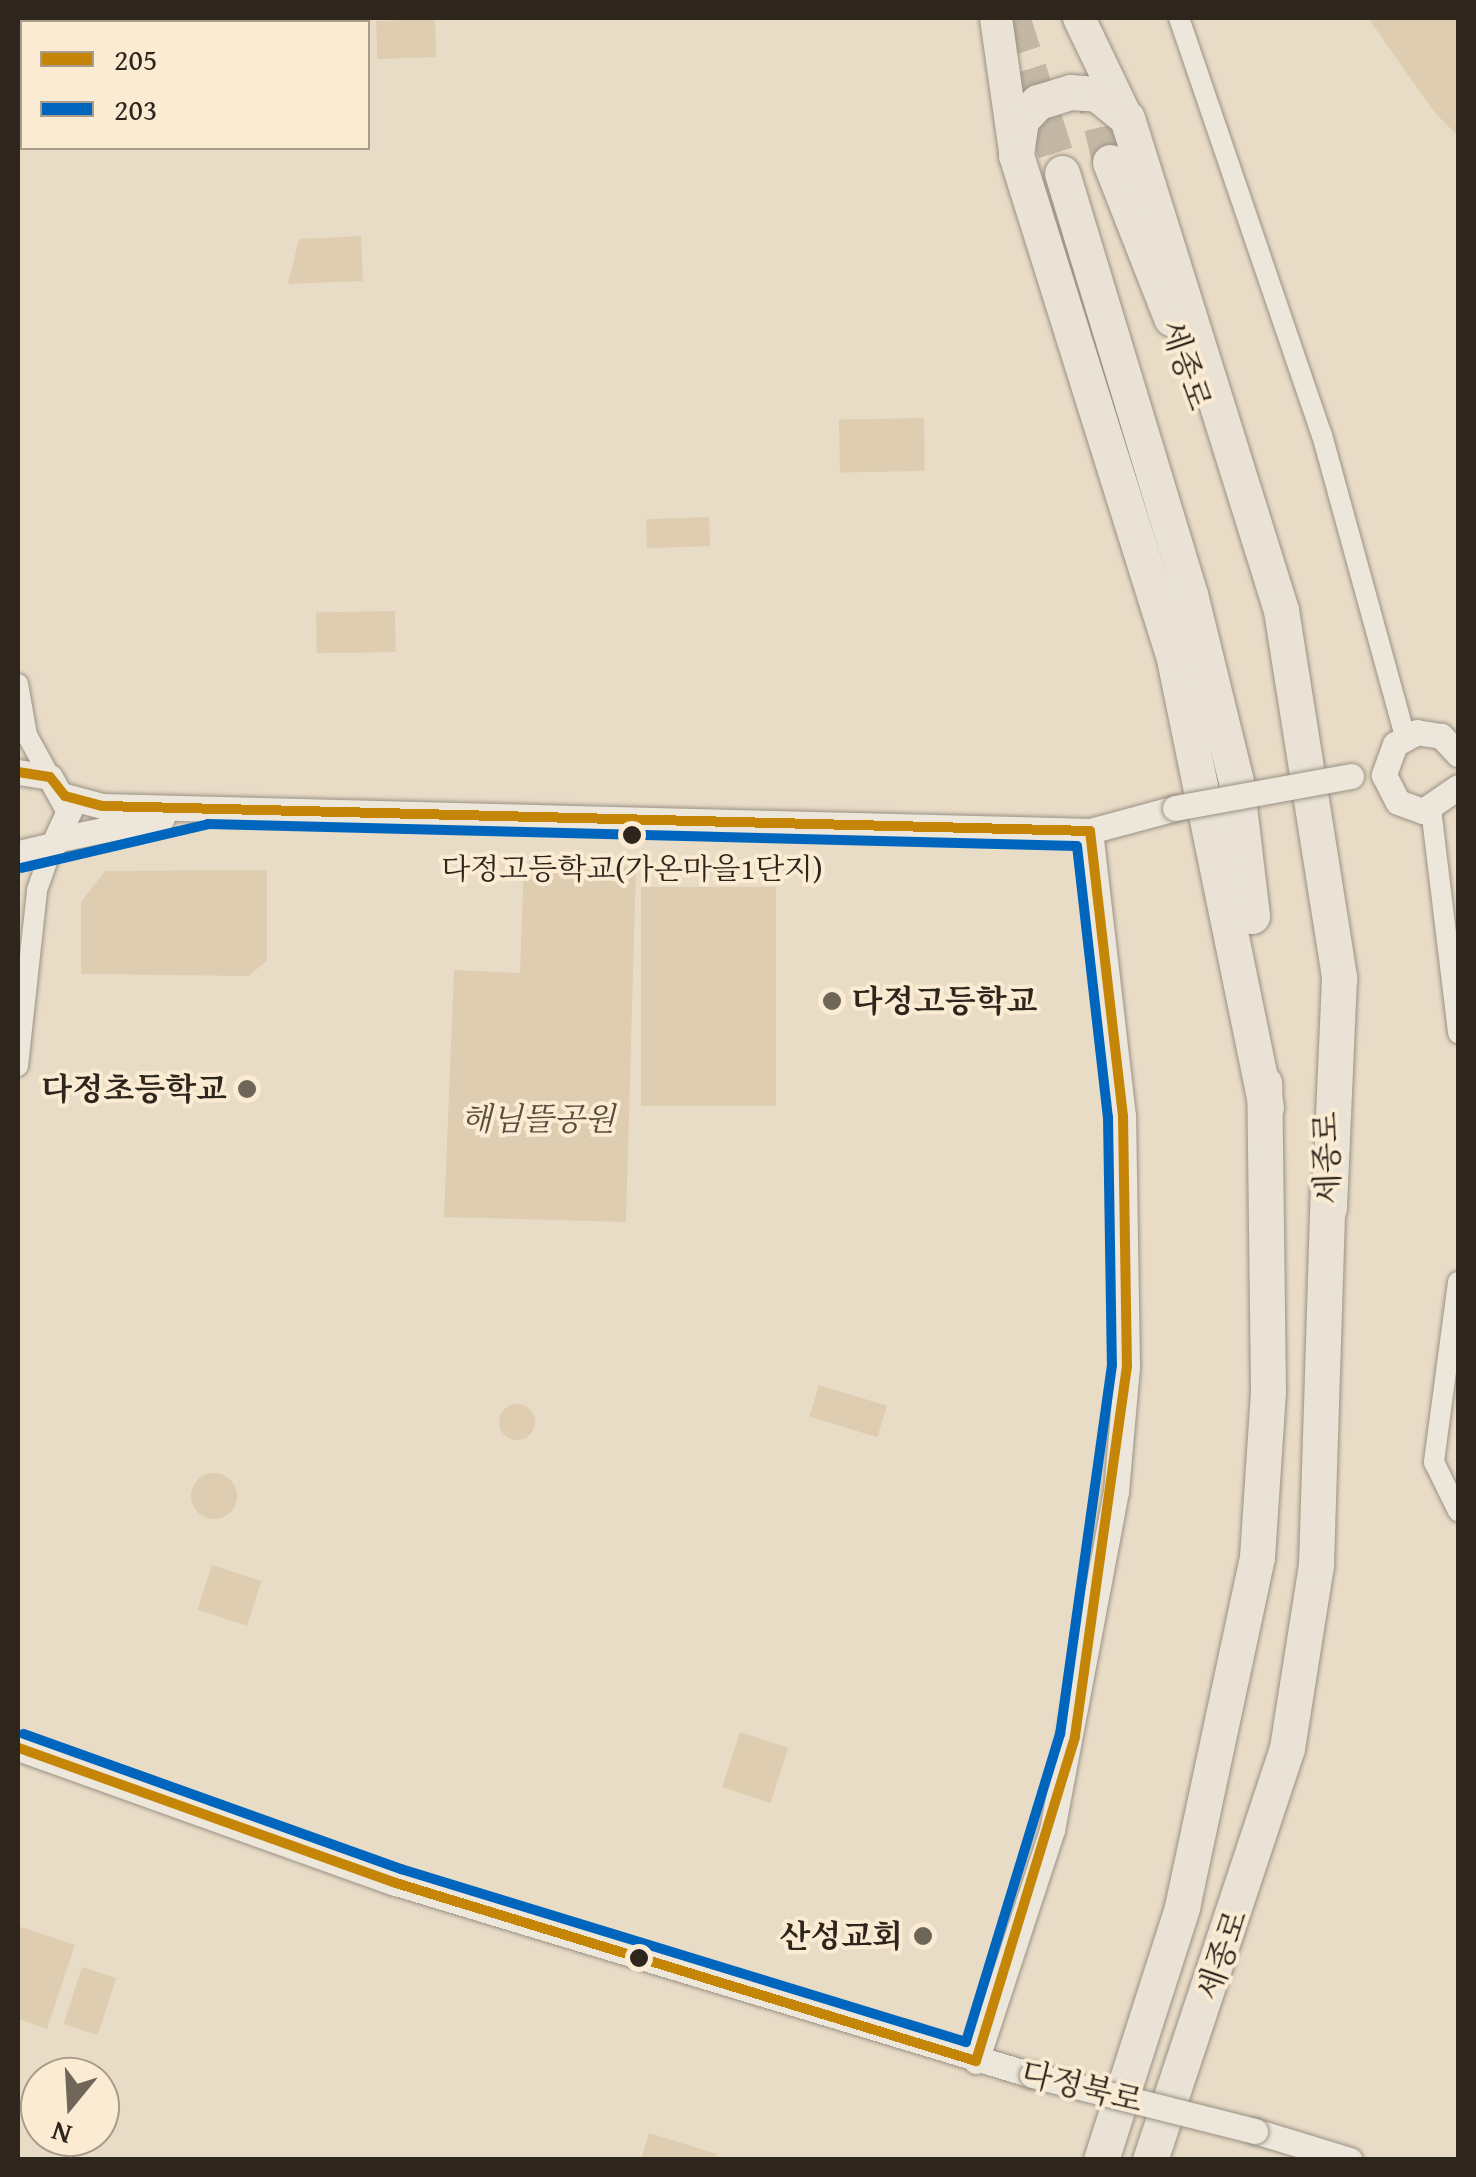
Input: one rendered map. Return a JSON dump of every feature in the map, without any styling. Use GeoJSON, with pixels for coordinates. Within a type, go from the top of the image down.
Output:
{"type":"FeatureCollection","features":[{"type":"Feature","properties":{"kind":"highway"},"geometry":{"type":"LineString","coordinates":[[1266,1107],[1173,654],[1016,155],[1022,120],[1038,102],[1097,94],[1127,118],[1281,610],[1323,834],[1339,978],[1329,1208]]}},
{"type":"Feature","properties":{"kind":"highway","name":"세종로"},"geometry":{"type":"LineString","coordinates":[[1110,162],[1229,499],[1295,771],[1320,994],[1329,1208],[1316,1564],[1288,1748],[1232,1929],[1150,2160]]}},
{"type":"Feature","properties":{"kind":"highway","name":"세종로"},"geometry":{"type":"LineString","coordinates":[[1062,173],[1236,781],[1266,1107],[1268,1391],[1256,1557],[1191,1869],[1120,2114],[1100,2160]]}},
{"type":"Feature","properties":{"kind":"highway"},"geometry":{"type":"LineString","coordinates":[[1167,2160],[1202,2065],[1232,1929]]}},
{"type":"Feature","properties":{"kind":"highway"},"geometry":{"type":"LineString","coordinates":[[1092,2160],[1120,2114]]}},
{"type":"Feature","properties":{"kind":"main road"},"geometry":{"type":"LineString","coordinates":[[996,18],[1016,155]]}},
{"type":"Feature","properties":{"kind":"main road"},"geometry":{"type":"LineString","coordinates":[[1079,18],[1127,118]]}},
{"type":"Feature","properties":{"kind":"street"},"geometry":{"type":"LineString","coordinates":[[1180,18],[1322,435],[1404,736],[1384,775]]}},
{"type":"Feature","properties":{"kind":"street"},"geometry":{"type":"LineString","coordinates":[[18,684],[27,735],[58,787],[56,842],[26,969],[18,1066]]}},
{"type":"Feature","properties":{"kind":"street"},"geometry":{"type":"LineString","coordinates":[[1404,736],[1429,732],[1458,754]]}},
{"type":"Feature","properties":{"kind":"street"},"geometry":{"type":"LineString","coordinates":[[18,772],[58,787],[206,809],[1090,832],[1176,808],[1351,776],[1384,775]]}},
{"type":"Feature","properties":{"kind":"street"},"geometry":{"type":"LineString","coordinates":[[1384,775],[1398,802],[1432,809]]}},
{"type":"Feature","properties":{"kind":"street"},"geometry":{"type":"LineString","coordinates":[[1432,809],[1458,787]]}},
{"type":"Feature","properties":{"kind":"street"},"geometry":{"type":"LineString","coordinates":[[18,853],[206,809]]}},
{"type":"Feature","properties":{"kind":"street"},"geometry":{"type":"LineString","coordinates":[[1432,809],[1458,1033]]}},
{"type":"Feature","properties":{"kind":"street"},"geometry":{"type":"LineString","coordinates":[[976,2060],[1052,1830],[1116,1492],[1127,1366],[1123,1135],[1090,832]]}},
{"type":"Feature","properties":{"kind":"street"},"geometry":{"type":"LineString","coordinates":[[18,932],[26,969]]}},
{"type":"Feature","properties":{"kind":"street"},"geometry":{"type":"LineString","coordinates":[[1458,1282],[1434,1462],[1458,1511]]}},
{"type":"Feature","properties":{"kind":"street","name":"다정북로"},"geometry":{"type":"LineString","coordinates":[[18,1748],[396,1883],[976,2060],[1255,2131],[1350,2160]]}},
{"type":"Feature","properties":{"kind":"green space"},"geometry":{"type":"Polygon","coordinates":[[[1368,18],[1458,18],[1458,136],[1435,113],[1368,18]]]}},
{"type":"Feature","properties":{"kind":"green space"},"geometry":{"type":"Polygon","coordinates":[[[435,19],[436,57],[377,59],[376,21],[435,19]]]}},
{"type":"Feature","properties":{"kind":"green space"},"geometry":{"type":"Polygon","coordinates":[[[361,236],[363,281],[288,284],[299,239],[361,236]]]}},
{"type":"Feature","properties":{"kind":"green space"},"geometry":{"type":"Polygon","coordinates":[[[924,418],[925,471],[840,472],[839,419],[924,418]]]}},
{"type":"Feature","properties":{"kind":"green space"},"geometry":{"type":"Polygon","coordinates":[[[709,517],[710,546],[647,548],[646,519],[709,517]]]}},
{"type":"Feature","properties":{"kind":"green space"},"geometry":{"type":"Polygon","coordinates":[[[395,611],[396,652],[317,653],[316,612],[395,611]]]}},
{"type":"Feature","properties":{"kind":"green space","name":"해님뜰공원"},"geometry":{"type":"Polygon","coordinates":[[[524,862],[636,867],[626,1222],[444,1217],[454,970],[520,973],[524,862]]]}},
{"type":"Feature","properties":{"kind":"green space"},"geometry":{"type":"Polygon","coordinates":[[[267,870],[267,961],[248,976],[81,974],[81,902],[105,871],[267,870]]]}},
{"type":"Feature","properties":{"kind":"green space"},"geometry":{"type":"Polygon","coordinates":[[[641,887],[776,887],[776,1106],[641,1106],[641,887]]]}},
{"type":"Feature","properties":{"kind":"green space"},"geometry":{"type":"Polygon","coordinates":[[[819,1385],[887,1406],[877,1437],[809,1417],[819,1385]]]}},
{"type":"Feature","properties":{"kind":"green space"},"geometry":{"type":"Polygon","coordinates":[[[517,1404],[530,1409],[535,1422],[530,1435],[517,1440],[504,1435],[499,1422],[504,1409],[517,1404]]]}},
{"type":"Feature","properties":{"kind":"green space"},"geometry":{"type":"Polygon","coordinates":[[[214,1473],[230,1480],[237,1496],[230,1512],[214,1519],[198,1512],[191,1496],[198,1480],[214,1473]]]}},
{"type":"Feature","properties":{"kind":"green space"},"geometry":{"type":"Polygon","coordinates":[[[212,1565],[261,1581],[247,1626],[197,1610],[212,1565]]]}},
{"type":"Feature","properties":{"kind":"green space"},"geometry":{"type":"Polygon","coordinates":[[[740,1732],[789,1748],[771,1803],[722,1787],[740,1732]]]}},
{"type":"Feature","properties":{"kind":"green space"},"geometry":{"type":"Polygon","coordinates":[[[18,1926],[75,1945],[47,2029],[18,2019],[18,1926]]]}},
{"type":"Feature","properties":{"kind":"green space"},"geometry":{"type":"Polygon","coordinates":[[[82,1967],[116,1978],[98,2035],[63,2024],[82,1967]]]}},
{"type":"Feature","properties":{"kind":"green space"},"geometry":{"type":"Polygon","coordinates":[[[649,2133],[717,2154],[716,2159],[641,2159],[649,2133]]]}},
{"type":"Feature","properties":{"kind":"tunnel"},"geometry":{"type":"LineString","coordinates":[[1013,18],[1062,173]]}},
{"type":"Feature","properties":{"kind":"tunnel"},"geometry":{"type":"LineString","coordinates":[[1089,75],[1110,162]]}},
{"type":"Feature","properties":{"kind":"transit line","name":"205"},"geometry":{"type":"LineString","coordinates":[[18,772],[50,777],[65,796],[103,806],[1090,831],[1123,1116],[1127,1366],[1075,1737],[976,2061],[396,1883],[18,1748]]}},
{"type":"Feature","properties":{"kind":"transit line","name":"203"},"geometry":{"type":"LineString","coordinates":[[21,868],[208,824],[1077,846],[1108,1117],[1112,1365],[1060,1734],[966,2042],[401,1869],[23,1734]]}},
{"type":"Feature","properties":{"kind":"place","name":"다정고등학교(가온마을1단지)"},"geometry":{"type":"Point","coordinates":[632,835]}},
{"type":"Feature","properties":{"kind":"place","name":"다정고등학교"},"geometry":{"type":"Point","coordinates":[832,1001]}},
{"type":"Feature","properties":{"kind":"place","name":"다정초등학교"},"geometry":{"type":"Point","coordinates":[247,1089]}},
{"type":"Feature","properties":{"kind":"place","name":"산성교회"},"geometry":{"type":"Point","coordinates":[923,1936]}}]}
